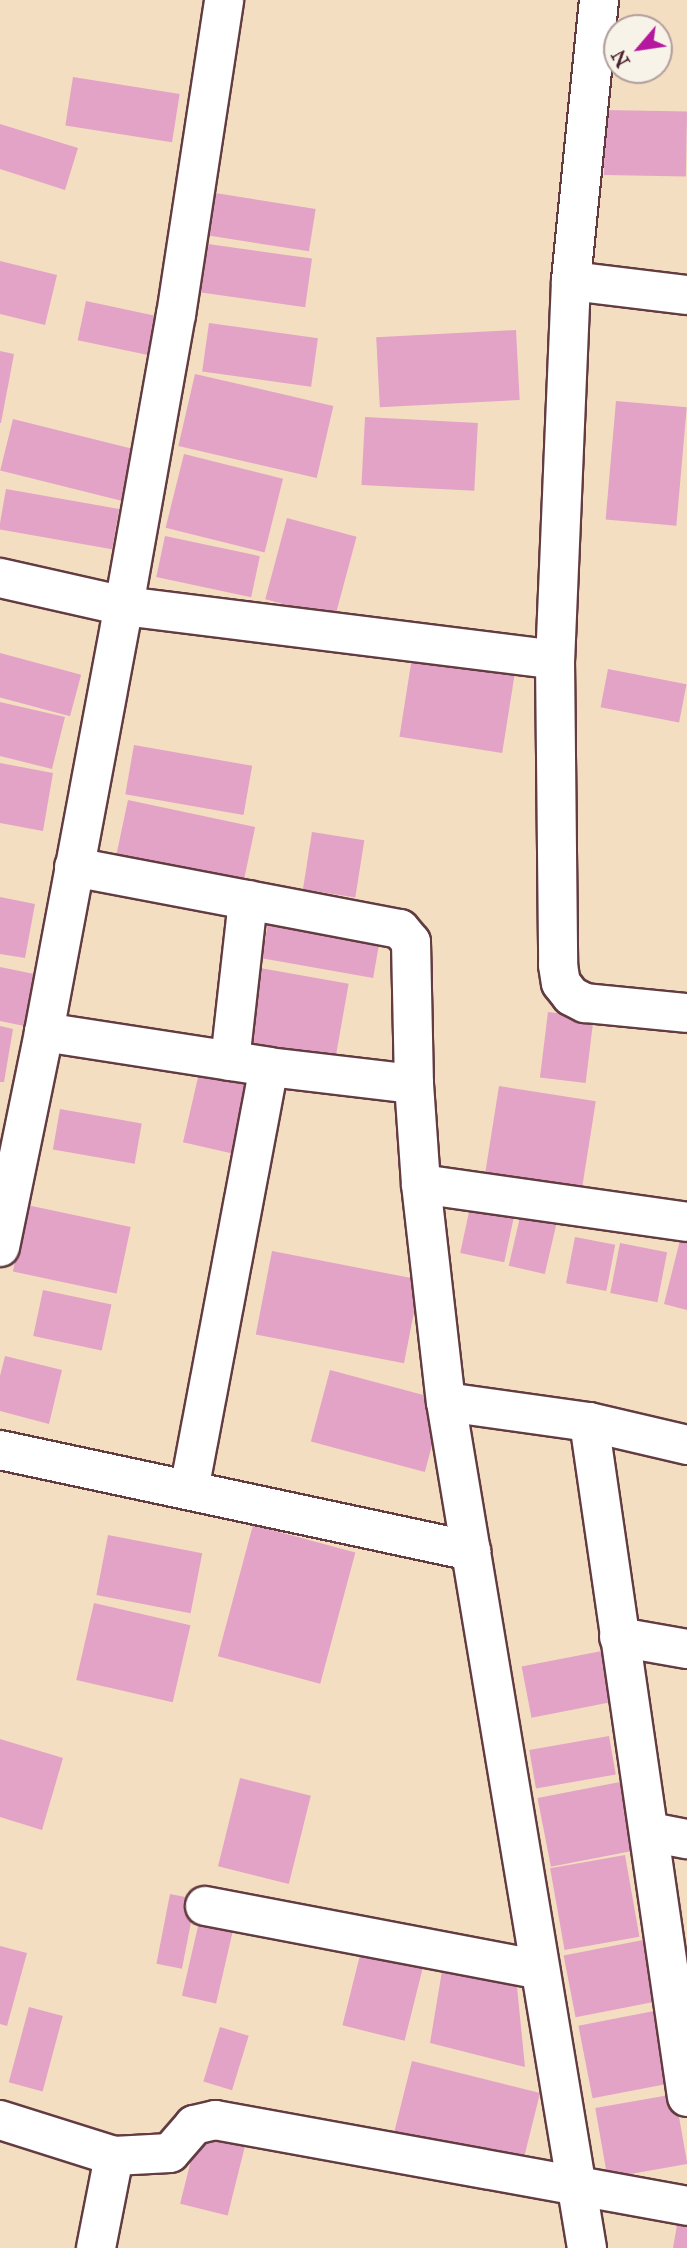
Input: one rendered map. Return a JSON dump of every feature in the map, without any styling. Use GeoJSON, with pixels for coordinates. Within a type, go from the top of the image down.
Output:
{"type":"FeatureCollection","features":[{"type":"Feature","properties":{"kind":"street"},"geometry":{"type":"LineString","coordinates":[[0,1247],[44,1032],[124,606],[176,315],[224,0]]}},
{"type":"Feature","properties":{"kind":"street"},"geometry":{"type":"LineString","coordinates":[[599,0],[571,281],[555,660],[561,983],[571,996],[585,1003],[687,1013]]}},
{"type":"Feature","properties":{"kind":"street"},"geometry":{"type":"LineString","coordinates":[[571,281],[687,295]]}},
{"type":"Feature","properties":{"kind":"street"},"geometry":{"type":"LineString","coordinates":[[0,578],[124,606],[555,660]]}},
{"type":"Feature","properties":{"kind":"street"},"geometry":{"type":"LineString","coordinates":[[74,867],[401,929],[411,942],[414,1084],[421,1184],[446,1402],[587,2248]]}},
{"type":"Feature","properties":{"kind":"street"},"geometry":{"type":"LineString","coordinates":[[230,1061],[248,900]]}},
{"type":"Feature","properties":{"kind":"street"},"geometry":{"type":"LineString","coordinates":[[44,1032],[269,1067],[414,1084]]}},
{"type":"Feature","properties":{"kind":"street"},"geometry":{"type":"LineString","coordinates":[[189,1490],[269,1067]]}},
{"type":"Feature","properties":{"kind":"street"},"geometry":{"type":"LineString","coordinates":[[421,1184],[687,1222]]}},
{"type":"Feature","properties":{"kind":"street"},"geometry":{"type":"LineString","coordinates":[[446,1402],[589,1422],[687,1445]]}},
{"type":"Feature","properties":{"kind":"street"},"geometry":{"type":"LineString","coordinates":[[589,1422],[619,1637],[669,1835],[687,2097]]}},
{"type":"Feature","properties":{"kind":"street"},"geometry":{"type":"LineString","coordinates":[[0,1450],[471,1551]]}},
{"type":"Feature","properties":{"kind":"street"},"geometry":{"type":"LineString","coordinates":[[619,1637],[687,1649]]}},
{"type":"Feature","properties":{"kind":"street"},"geometry":{"type":"LineString","coordinates":[[205,1906],[540,1970]]}},
{"type":"Feature","properties":{"kind":"street"},"geometry":{"type":"LineString","coordinates":[[0,2120],[114,2156],[170,2153],[194,2125],[215,2120],[687,2206]]}},
{"type":"Feature","properties":{"kind":"street"},"geometry":{"type":"LineString","coordinates":[[96,2248],[114,2156]]}},
{"type":"Feature","properties":{"kind":"building"},"geometry":{"type":"Polygon","coordinates":[[[73,77],[180,94],[172,142],[65,125],[73,77]]]}},
{"type":"Feature","properties":{"kind":"building"},"geometry":{"type":"Polygon","coordinates":[[[605,110],[687,111],[686,176],[604,175],[605,110]]]}},
{"type":"Feature","properties":{"kind":"building"},"geometry":{"type":"Polygon","coordinates":[[[0,124],[78,148],[65,190],[0,169],[0,124]]]}},
{"type":"Feature","properties":{"kind":"building"},"geometry":{"type":"Polygon","coordinates":[[[209,192],[316,209],[309,251],[202,234],[209,192]]]}},
{"type":"Feature","properties":{"kind":"building"},"geometry":{"type":"Polygon","coordinates":[[[208,244],[312,259],[305,307],[201,293],[208,244]]]}},
{"type":"Feature","properties":{"kind":"building"},"geometry":{"type":"Polygon","coordinates":[[[0,261],[57,275],[45,325],[0,314],[0,261]]]}},
{"type":"Feature","properties":{"kind":"building"},"geometry":{"type":"Polygon","coordinates":[[[86,301],[157,316],[149,355],[78,340],[86,301]]]}},
{"type":"Feature","properties":{"kind":"building"},"geometry":{"type":"Polygon","coordinates":[[[209,323],[318,338],[311,387],[202,372],[209,323]]]}},
{"type":"Feature","properties":{"kind":"building"},"geometry":{"type":"Polygon","coordinates":[[[516,330],[520,400],[380,407],[376,337],[516,330]]]}},
{"type":"Feature","properties":{"kind":"building"},"geometry":{"type":"Polygon","coordinates":[[[0,351],[14,354],[1,423],[0,423],[0,351]]]}},
{"type":"Feature","properties":{"kind":"building"},"geometry":{"type":"Polygon","coordinates":[[[195,374],[333,406],[317,478],[178,446],[195,374]]]}},
{"type":"Feature","properties":{"kind":"building"},"geometry":{"type":"Polygon","coordinates":[[[616,401],[687,407],[676,526],[606,520],[616,401]]]}},
{"type":"Feature","properties":{"kind":"building"},"geometry":{"type":"Polygon","coordinates":[[[365,417],[478,423],[474,491],[361,485],[365,417]]]}},
{"type":"Feature","properties":{"kind":"building"},"geometry":{"type":"Polygon","coordinates":[[[13,419],[135,449],[122,501],[0,470],[13,419]]]}},
{"type":"Feature","properties":{"kind":"building"},"geometry":{"type":"Polygon","coordinates":[[[184,454],[283,479],[265,552],[166,528],[184,454]]]}},
{"type":"Feature","properties":{"kind":"building"},"geometry":{"type":"Polygon","coordinates":[[[6,489],[119,509],[112,549],[0,530],[6,489]]]}},
{"type":"Feature","properties":{"kind":"building"},"geometry":{"type":"Polygon","coordinates":[[[287,518],[357,537],[335,618],[265,599],[287,518]]]}},
{"type":"Feature","properties":{"kind":"building"},"geometry":{"type":"Polygon","coordinates":[[[165,536],[260,556],[251,597],[156,577],[165,536]]]}},
{"type":"Feature","properties":{"kind":"building"},"geometry":{"type":"Polygon","coordinates":[[[414,645],[517,661],[502,753],[399,737],[414,645]]]}},
{"type":"Feature","properties":{"kind":"building"},"geometry":{"type":"Polygon","coordinates":[[[0,653],[81,675],[70,716],[0,698],[0,653]]]}},
{"type":"Feature","properties":{"kind":"building"},"geometry":{"type":"Polygon","coordinates":[[[608,669],[687,684],[679,723],[601,707],[608,669]]]}},
{"type":"Feature","properties":{"kind":"building"},"geometry":{"type":"Polygon","coordinates":[[[0,702],[65,717],[52,769],[0,756],[0,702]]]}},
{"type":"Feature","properties":{"kind":"building"},"geometry":{"type":"Polygon","coordinates":[[[134,745],[252,766],[243,815],[125,794],[134,745]]]}},
{"type":"Feature","properties":{"kind":"building"},"geometry":{"type":"Polygon","coordinates":[[[0,763],[53,773],[43,831],[0,823],[0,763]]]}},
{"type":"Feature","properties":{"kind":"building"},"geometry":{"type":"Polygon","coordinates":[[[128,800],[255,827],[243,884],[116,857],[128,800]]]}},
{"type":"Feature","properties":{"kind":"building"},"geometry":{"type":"Polygon","coordinates":[[[312,832],[364,840],[355,898],[303,889],[312,832]]]}},
{"type":"Feature","properties":{"kind":"building"},"geometry":{"type":"Polygon","coordinates":[[[0,897],[35,904],[25,958],[0,954],[0,897]]]}},
{"type":"Feature","properties":{"kind":"building"},"geometry":{"type":"Polygon","coordinates":[[[270,912],[381,932],[373,978],[262,958],[270,912]]]}},
{"type":"Feature","properties":{"kind":"building"},"geometry":{"type":"Polygon","coordinates":[[[0,967],[44,976],[34,1028],[0,1021],[0,967]]]}},
{"type":"Feature","properties":{"kind":"building"},"geometry":{"type":"Polygon","coordinates":[[[260,968],[349,984],[335,1062],[246,1047],[260,968]]]}},
{"type":"Feature","properties":{"kind":"building"},"geometry":{"type":"Polygon","coordinates":[[[548,1012],[594,1018],[586,1083],[540,1078],[548,1012]]]}},
{"type":"Feature","properties":{"kind":"building"},"geometry":{"type":"Polygon","coordinates":[[[0,1026],[13,1029],[4,1082],[0,1082],[0,1026]]]}},
{"type":"Feature","properties":{"kind":"building"},"geometry":{"type":"Polygon","coordinates":[[[199,1073],[253,1085],[237,1155],[183,1142],[199,1073]]]}},
{"type":"Feature","properties":{"kind":"building"},"geometry":{"type":"Polygon","coordinates":[[[499,1086],[596,1101],[580,1202],[483,1187],[499,1086]]]}},
{"type":"Feature","properties":{"kind":"building"},"geometry":{"type":"Polygon","coordinates":[[[60,1109],[142,1123],[135,1164],[53,1149],[60,1109]]]}},
{"type":"Feature","properties":{"kind":"building"},"geometry":{"type":"Polygon","coordinates":[[[27,1205],[131,1227],[117,1294],[13,1272],[27,1205]]]}},
{"type":"Feature","properties":{"kind":"building"},"geometry":{"type":"Polygon","coordinates":[[[470,1207],[514,1216],[504,1262],[460,1253],[470,1207]]]}},
{"type":"Feature","properties":{"kind":"building"},"geometry":{"type":"Polygon","coordinates":[[[520,1217],[556,1225],[545,1274],[509,1266],[520,1217]]]}},
{"type":"Feature","properties":{"kind":"building"},"geometry":{"type":"Polygon","coordinates":[[[575,1237],[615,1245],[606,1291],[566,1283],[575,1237]]]}},
{"type":"Feature","properties":{"kind":"building"},"geometry":{"type":"Polygon","coordinates":[[[680,1240],[687,1242],[687,1310],[664,1304],[680,1240]]]}},
{"type":"Feature","properties":{"kind":"building"},"geometry":{"type":"Polygon","coordinates":[[[620,1243],[667,1252],[657,1302],[610,1293],[620,1243]]]}},
{"type":"Feature","properties":{"kind":"building"},"geometry":{"type":"Polygon","coordinates":[[[272,1251],[420,1280],[404,1363],[256,1334],[272,1251]]]}},
{"type":"Feature","properties":{"kind":"building"},"geometry":{"type":"Polygon","coordinates":[[[43,1290],[111,1305],[102,1351],[33,1336],[43,1290]]]}},
{"type":"Feature","properties":{"kind":"building"},"geometry":{"type":"Polygon","coordinates":[[[5,1356],[62,1370],[49,1424],[0,1411],[0,1376],[5,1356]]]}},
{"type":"Feature","properties":{"kind":"building"},"geometry":{"type":"Polygon","coordinates":[[[330,1370],[444,1401],[425,1472],[311,1441],[330,1370]]]}},
{"type":"Feature","properties":{"kind":"building"},"geometry":{"type":"Polygon","coordinates":[[[253,1525],[355,1552],[320,1684],[218,1656],[253,1525]]]}},
{"type":"Feature","properties":{"kind":"building"},"geometry":{"type":"Polygon","coordinates":[[[108,1535],[202,1553],[191,1613],[96,1595],[108,1535]]]}},
{"type":"Feature","properties":{"kind":"building"},"geometry":{"type":"Polygon","coordinates":[[[94,1603],[190,1625],[173,1702],[76,1680],[94,1603]]]}},
{"type":"Feature","properties":{"kind":"building"},"geometry":{"type":"Polygon","coordinates":[[[607,1650],[617,1701],[532,1718],[522,1667],[607,1650]]]}},
{"type":"Feature","properties":{"kind":"building"},"geometry":{"type":"Polygon","coordinates":[[[609,1736],[616,1774],[536,1788],[529,1750],[609,1736]]]}},
{"type":"Feature","properties":{"kind":"building"},"geometry":{"type":"Polygon","coordinates":[[[0,1739],[63,1758],[42,1830],[0,1817],[0,1739]]]}},
{"type":"Feature","properties":{"kind":"building"},"geometry":{"type":"Polygon","coordinates":[[[240,1778],[311,1796],[289,1884],[218,1866],[240,1778]]]}},
{"type":"Feature","properties":{"kind":"building"},"geometry":{"type":"Polygon","coordinates":[[[620,1782],[633,1851],[551,1867],[538,1798],[620,1782]]]}},
{"type":"Feature","properties":{"kind":"building"},"geometry":{"type":"Polygon","coordinates":[[[625,1855],[639,1937],[565,1950],[550,1868],[625,1855]]]}},
{"type":"Feature","properties":{"kind":"building"},"geometry":{"type":"Polygon","coordinates":[[[170,1894],[196,1899],[182,1969],[156,1964],[170,1894]]]}},
{"type":"Feature","properties":{"kind":"building"},"geometry":{"type":"Polygon","coordinates":[[[202,1909],[236,1917],[216,2004],[182,1996],[202,1909]]]}},
{"type":"Feature","properties":{"kind":"building"},"geometry":{"type":"Polygon","coordinates":[[[364,1939],[426,1954],[405,2041],[342,2025],[364,1939]]]}},
{"type":"Feature","properties":{"kind":"building"},"geometry":{"type":"Polygon","coordinates":[[[648,1939],[660,2001],[576,2017],[564,1955],[648,1939]]]}},
{"type":"Feature","properties":{"kind":"building"},"geometry":{"type":"Polygon","coordinates":[[[0,1946],[27,1953],[7,2026],[0,2024],[0,1946]]]}},
{"type":"Feature","properties":{"kind":"building"},"geometry":{"type":"Polygon","coordinates":[[[443,1965],[516,1977],[525,2067],[430,2043],[443,1965]]]}},
{"type":"Feature","properties":{"kind":"building"},"geometry":{"type":"Polygon","coordinates":[[[29,2007],[63,2016],[43,2091],[9,2082],[29,2007]]]}},
{"type":"Feature","properties":{"kind":"building"},"geometry":{"type":"Polygon","coordinates":[[[654,2011],[668,2084],[593,2098],[578,2026],[654,2011]]]}},
{"type":"Feature","properties":{"kind":"building"},"geometry":{"type":"Polygon","coordinates":[[[220,2027],[249,2036],[232,2090],[203,2082],[220,2027]]]}},
{"type":"Feature","properties":{"kind":"building"},"geometry":{"type":"Polygon","coordinates":[[[412,2061],[540,2093],[522,2166],[394,2134],[412,2061]]]}},
{"type":"Feature","properties":{"kind":"building"},"geometry":{"type":"Polygon","coordinates":[[[675,2094],[687,2164],[608,2178],[595,2108],[675,2094]]]}},
{"type":"Feature","properties":{"kind":"building"},"geometry":{"type":"Polygon","coordinates":[[[199,2128],[247,2140],[228,2216],[180,2204],[199,2128]]]}},
{"type":"Feature","properties":{"kind":"building"},"geometry":{"type":"Polygon","coordinates":[[[677,2225],[687,2227],[687,2248],[673,2248],[677,2225]]]}}]}
